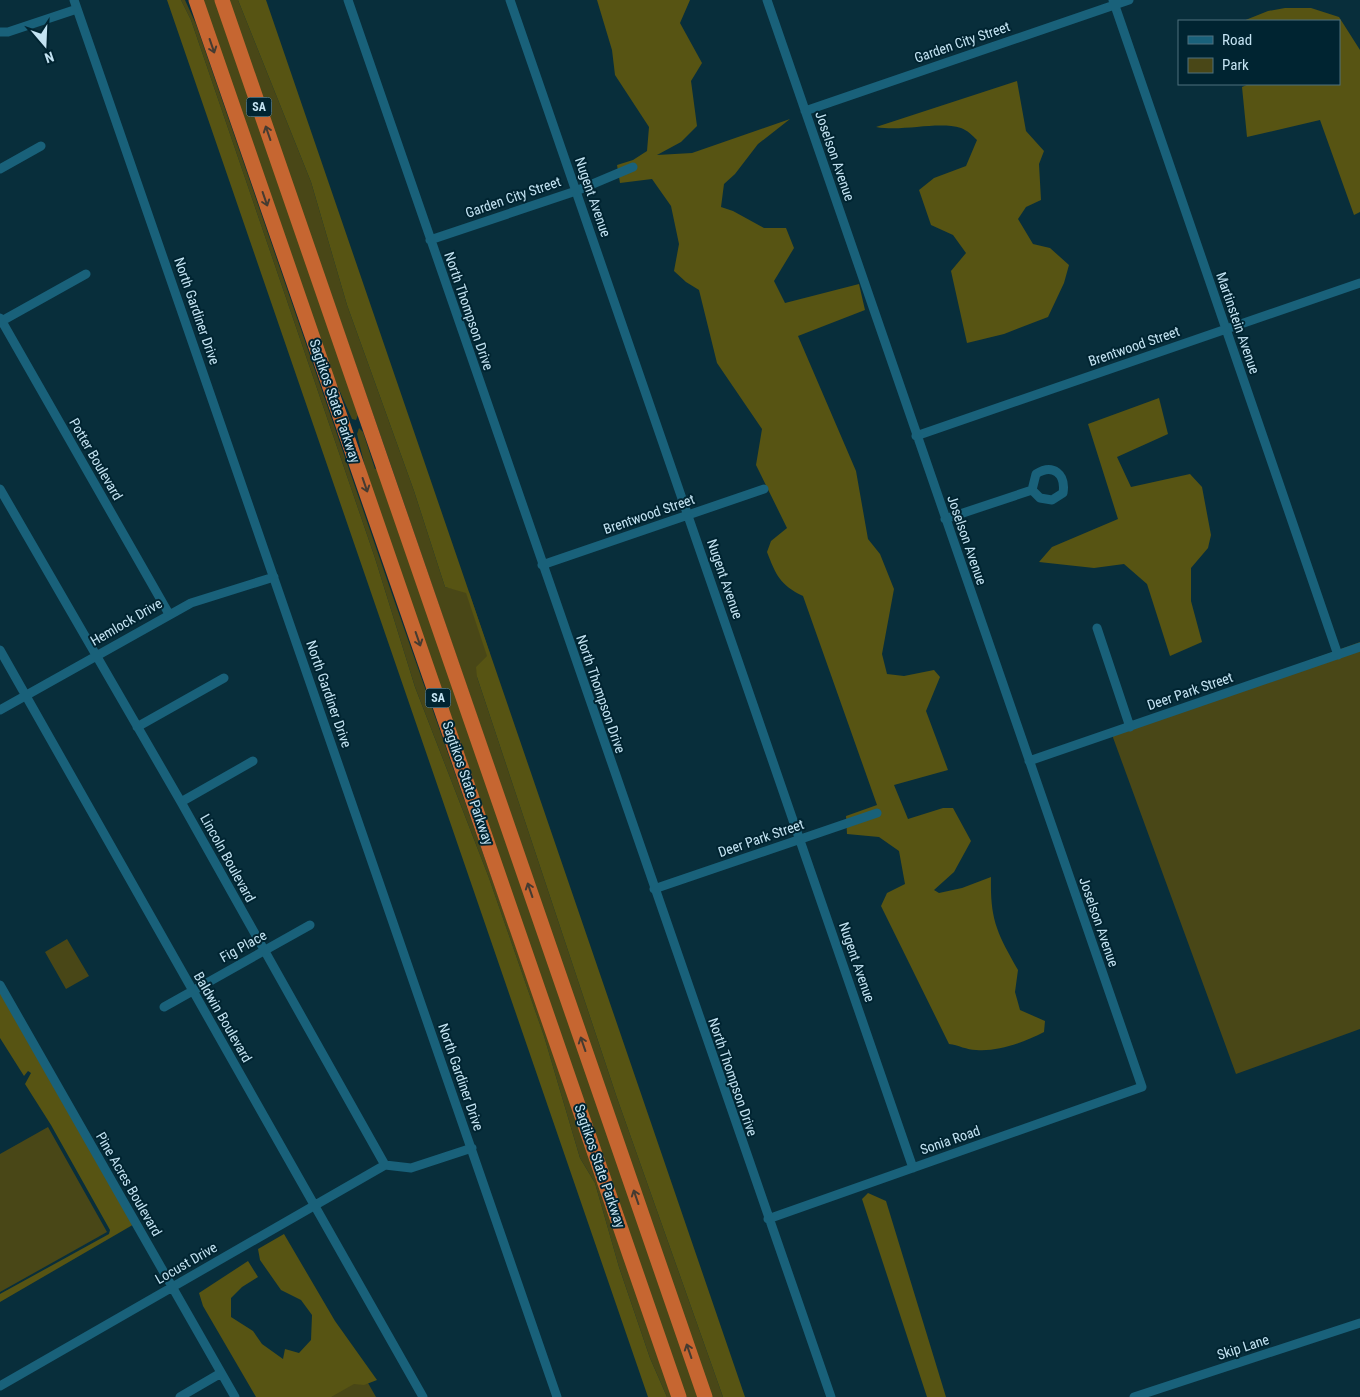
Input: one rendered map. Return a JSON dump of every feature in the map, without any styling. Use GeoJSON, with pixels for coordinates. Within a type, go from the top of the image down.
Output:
{"type":"FeatureCollection","features":[{"type":"Feature","properties":{"kind":"highway","name":"Sagtikos State Parkway"},"geometry":{"type":"LineString","coordinates":[[196,0],[680,1397]]}},
{"type":"Feature","properties":{"kind":"highway","name":"Sagtikos State Parkway"},"geometry":{"type":"LineString","coordinates":[[221,0],[235,35],[706,1397]]}},
{"type":"Feature","properties":{"kind":"street","name":"North Thompson Drive"},"geometry":{"type":"LineString","coordinates":[[348,0],[831,1397]]}},
{"type":"Feature","properties":{"kind":"street","name":"Nugent Avenue"},"geometry":{"type":"LineString","coordinates":[[510,0],[913,1168]]}},
{"type":"Feature","properties":{"kind":"street","name":"Joselson Avenue"},"geometry":{"type":"LineString","coordinates":[[767,0],[1142,1087]]}},
{"type":"Feature","properties":{"kind":"street","name":"Garden City Street"},"geometry":{"type":"LineString","coordinates":[[805,111],[1114,2],[1128,0]]}},
{"type":"Feature","properties":{"kind":"street","name":"Martinstein Avenue"},"geometry":{"type":"LineString","coordinates":[[1114,2],[1338,655]]}},
{"type":"Feature","properties":{"kind":"street"},"geometry":{"type":"LineString","coordinates":[[0,32],[8,32],[76,4]]}},
{"type":"Feature","properties":{"kind":"street","name":"North Gardiner Drive"},"geometry":{"type":"LineString","coordinates":[[76,4],[557,1397]]}},
{"type":"Feature","properties":{"kind":"street"},"geometry":{"type":"LineString","coordinates":[[0,169],[41,146]]}},
{"type":"Feature","properties":{"kind":"street","name":"Garden City Street"},"geometry":{"type":"LineString","coordinates":[[430,240],[576,190],[633,167]]}},
{"type":"Feature","properties":{"kind":"street"},"geometry":{"type":"LineString","coordinates":[[1,321],[86,274]]}},
{"type":"Feature","properties":{"kind":"street","name":"Brentwood Street"},"geometry":{"type":"LineString","coordinates":[[916,436],[1360,283]]}},
{"type":"Feature","properties":{"kind":"street","name":"Potter Boulevard"},"geometry":{"type":"LineString","coordinates":[[1,321],[169,614]]}},
{"type":"Feature","properties":{"kind":"street","name":"Lincoln Boulevard"},"geometry":{"type":"LineString","coordinates":[[0,489],[181,802],[385,1165]]}},
{"type":"Feature","properties":{"kind":"street","name":"Brentwood Street"},"geometry":{"type":"LineString","coordinates":[[542,565],[764,489]]}},
{"type":"Feature","properties":{"kind":"street"},"geometry":{"type":"LineString","coordinates":[[945,519],[1032,490]]}},
{"type":"Feature","properties":{"kind":"street","name":"Hemlock Drive"},"geometry":{"type":"LineString","coordinates":[[0,710],[191,603],[274,577]]}},
{"type":"Feature","properties":{"kind":"street"},"geometry":{"type":"LineString","coordinates":[[1097,628],[1130,726]]}},
{"type":"Feature","properties":{"kind":"street","name":"Deer Park Street"},"geometry":{"type":"LineString","coordinates":[[1029,761],[1360,647]]}},
{"type":"Feature","properties":{"kind":"street","name":"Baldwin Boulevard"},"geometry":{"type":"LineString","coordinates":[[0,650],[423,1397]]}},
{"type":"Feature","properties":{"kind":"street"},"geometry":{"type":"LineString","coordinates":[[137,727],[224,678]]}},
{"type":"Feature","properties":{"kind":"street"},"geometry":{"type":"LineString","coordinates":[[181,802],[254,761]]}},
{"type":"Feature","properties":{"kind":"street","name":"Deer Park Street"},"geometry":{"type":"LineString","coordinates":[[654,889],[877,814]]}},
{"type":"Feature","properties":{"kind":"street","name":"Fig Place"},"geometry":{"type":"LineString","coordinates":[[164,1007],[310,925]]}},
{"type":"Feature","properties":{"kind":"street","name":"Pine Acres Boulevard"},"geometry":{"type":"LineString","coordinates":[[0,985],[235,1397]]}},
{"type":"Feature","properties":{"kind":"street","name":"Sonia Road"},"geometry":{"type":"LineString","coordinates":[[768,1219],[1142,1087]]}},
{"type":"Feature","properties":{"kind":"street"},"geometry":{"type":"LineString","coordinates":[[385,1165],[411,1168],[472,1148]]}},
{"type":"Feature","properties":{"kind":"street","name":"Locust Drive"},"geometry":{"type":"LineString","coordinates":[[0,1386],[385,1165]]}},
{"type":"Feature","properties":{"kind":"street","name":"Skip Lane"},"geometry":{"type":"LineString","coordinates":[[1134,1397],[1360,1323]]}},
{"type":"Feature","properties":{"kind":"street"},"geometry":{"type":"LineString","coordinates":[[180,1397],[221,1373]]}},
{"type":"Feature","properties":{"kind":"green space"},"geometry":{"type":"Polygon","coordinates":[[[181,0],[185,0],[196,24],[392,594],[674,1397],[667,1397],[650,1358],[619,1267],[595,1183],[580,1158],[544,1036],[489,878],[415,687],[375,558],[191,20],[181,0]]]}},
{"type":"Feature","properties":{"kind":"green space"},"geometry":{"type":"Polygon","coordinates":[[[201,0],[217,0],[358,415],[356,420],[352,419],[334,378],[201,0]]]}},
{"type":"Feature","properties":{"kind":"green space"},"geometry":{"type":"Polygon","coordinates":[[[228,0],[238,0],[311,182],[347,305],[414,491],[445,587],[469,592],[490,654],[477,677],[617,1098],[723,1397],[711,1397],[388,457],[228,0]]]}},
{"type":"Feature","properties":{"kind":"green space"},"geometry":{"type":"Polygon","coordinates":[[[359,428],[363,432],[375,469],[377,468],[700,1397],[686,1397],[370,487],[357,434],[359,428]]]}},
{"type":"Feature","properties":{"kind":"green space"},"geometry":{"type":"Polygon","coordinates":[[[1360,642],[1360,1029],[1236,1074],[1111,732],[1360,642]]]}},
{"type":"Feature","properties":{"kind":"green space"},"geometry":{"type":"Polygon","coordinates":[[[67,939],[89,976],[66,989],[45,952],[67,939]]]}},
{"type":"Feature","properties":{"kind":"green space"},"geometry":{"type":"Polygon","coordinates":[[[48,1127],[107,1232],[0,1292],[0,1154],[48,1127]]]}},
{"type":"Feature","properties":{"kind":"green space"},"geometry":{"type":"Polygon","coordinates":[[[364,1376],[376,1397],[329,1397],[364,1376]]]}},
{"type":"Feature","properties":{"kind":"shaded area"},"geometry":{"type":"Polygon","coordinates":[[[167,0],[181,0],[191,20],[375,558],[415,687],[489,878],[544,1036],[580,1158],[595,1183],[619,1267],[650,1358],[667,1397],[648,1397],[167,0]]]}},
{"type":"Feature","properties":{"kind":"shaded area"},"geometry":{"type":"Polygon","coordinates":[[[238,0],[266,0],[745,1397],[723,1397],[617,1098],[477,677],[476,667],[487,656],[466,593],[445,587],[414,491],[347,305],[311,182],[238,0]]]}},
{"type":"Feature","properties":{"kind":"shaded area"},"geometry":{"type":"Polygon","coordinates":[[[597,0],[690,0],[680,23],[702,63],[691,81],[697,126],[681,142],[657,155],[692,153],[790,119],[758,144],[735,174],[724,184],[721,207],[733,211],[764,228],[786,228],[794,248],[774,281],[785,303],[859,284],[865,310],[798,336],[856,471],[868,539],[880,554],[894,589],[882,654],[887,674],[904,676],[934,670],[940,677],[926,711],[948,770],[894,785],[908,819],[943,808],[953,808],[971,841],[954,872],[934,890],[939,893],[962,888],[991,877],[992,904],[996,926],[1018,970],[1015,992],[1020,1010],[1045,1021],[1044,1032],[1011,1046],[984,1050],[969,1049],[949,1044],[881,906],[887,893],[905,884],[899,851],[879,837],[847,834],[846,816],[877,805],[803,596],[784,583],[773,567],[767,552],[771,541],[787,528],[756,465],[762,429],[717,363],[699,290],[674,271],[679,244],[671,206],[652,179],[620,183],[617,165],[633,160],[647,151],[649,127],[615,75],[612,50],[597,0]]]}},
{"type":"Feature","properties":{"kind":"shaded area"},"geometry":{"type":"Polygon","coordinates":[[[1285,8],[1311,8],[1339,17],[1360,50],[1360,212],[1354,215],[1320,120],[1247,137],[1242,87],[1247,85],[1340,85],[1340,20],[1246,20],[1268,11],[1285,8]]]}},
{"type":"Feature","properties":{"kind":"shaded area"},"geometry":{"type":"Polygon","coordinates":[[[1017,81],[1026,131],[1044,151],[1039,164],[1041,200],[1026,207],[1018,219],[1033,244],[1050,248],[1069,265],[1064,283],[1048,317],[1004,334],[967,343],[951,271],[966,253],[953,235],[931,225],[919,190],[934,178],[966,166],[977,140],[963,129],[952,126],[876,127],[1017,81]]]}},
{"type":"Feature","properties":{"kind":"shaded area"},"geometry":{"type":"Polygon","coordinates":[[[1159,398],[1168,434],[1117,457],[1131,487],[1190,474],[1202,487],[1211,535],[1208,548],[1191,568],[1191,601],[1202,642],[1170,656],[1147,584],[1124,564],[1094,568],[1039,562],[1052,547],[1118,519],[1088,424],[1159,398]]]}},
{"type":"Feature","properties":{"kind":"shaded area"},"geometry":{"type":"Polygon","coordinates":[[[0,985],[136,1223],[0,1302],[0,1294],[109,1234],[110,1230],[51,1125],[25,1084],[31,1073],[28,1071],[24,1076],[0,1038],[0,985]]]}},
{"type":"Feature","properties":{"kind":"shaded area"},"geometry":{"type":"Polygon","coordinates":[[[868,1193],[886,1201],[946,1397],[927,1397],[862,1199],[868,1193]]]}},
{"type":"Feature","properties":{"kind":"shaded area"},"geometry":{"type":"Polygon","coordinates":[[[284,1234],[335,1321],[377,1380],[364,1385],[354,1384],[331,1397],[256,1397],[203,1306],[199,1293],[248,1261],[258,1277],[242,1287],[231,1298],[231,1317],[253,1331],[262,1344],[283,1359],[285,1349],[299,1353],[311,1340],[312,1315],[301,1300],[281,1290],[260,1260],[258,1249],[284,1234]]]}}]}
